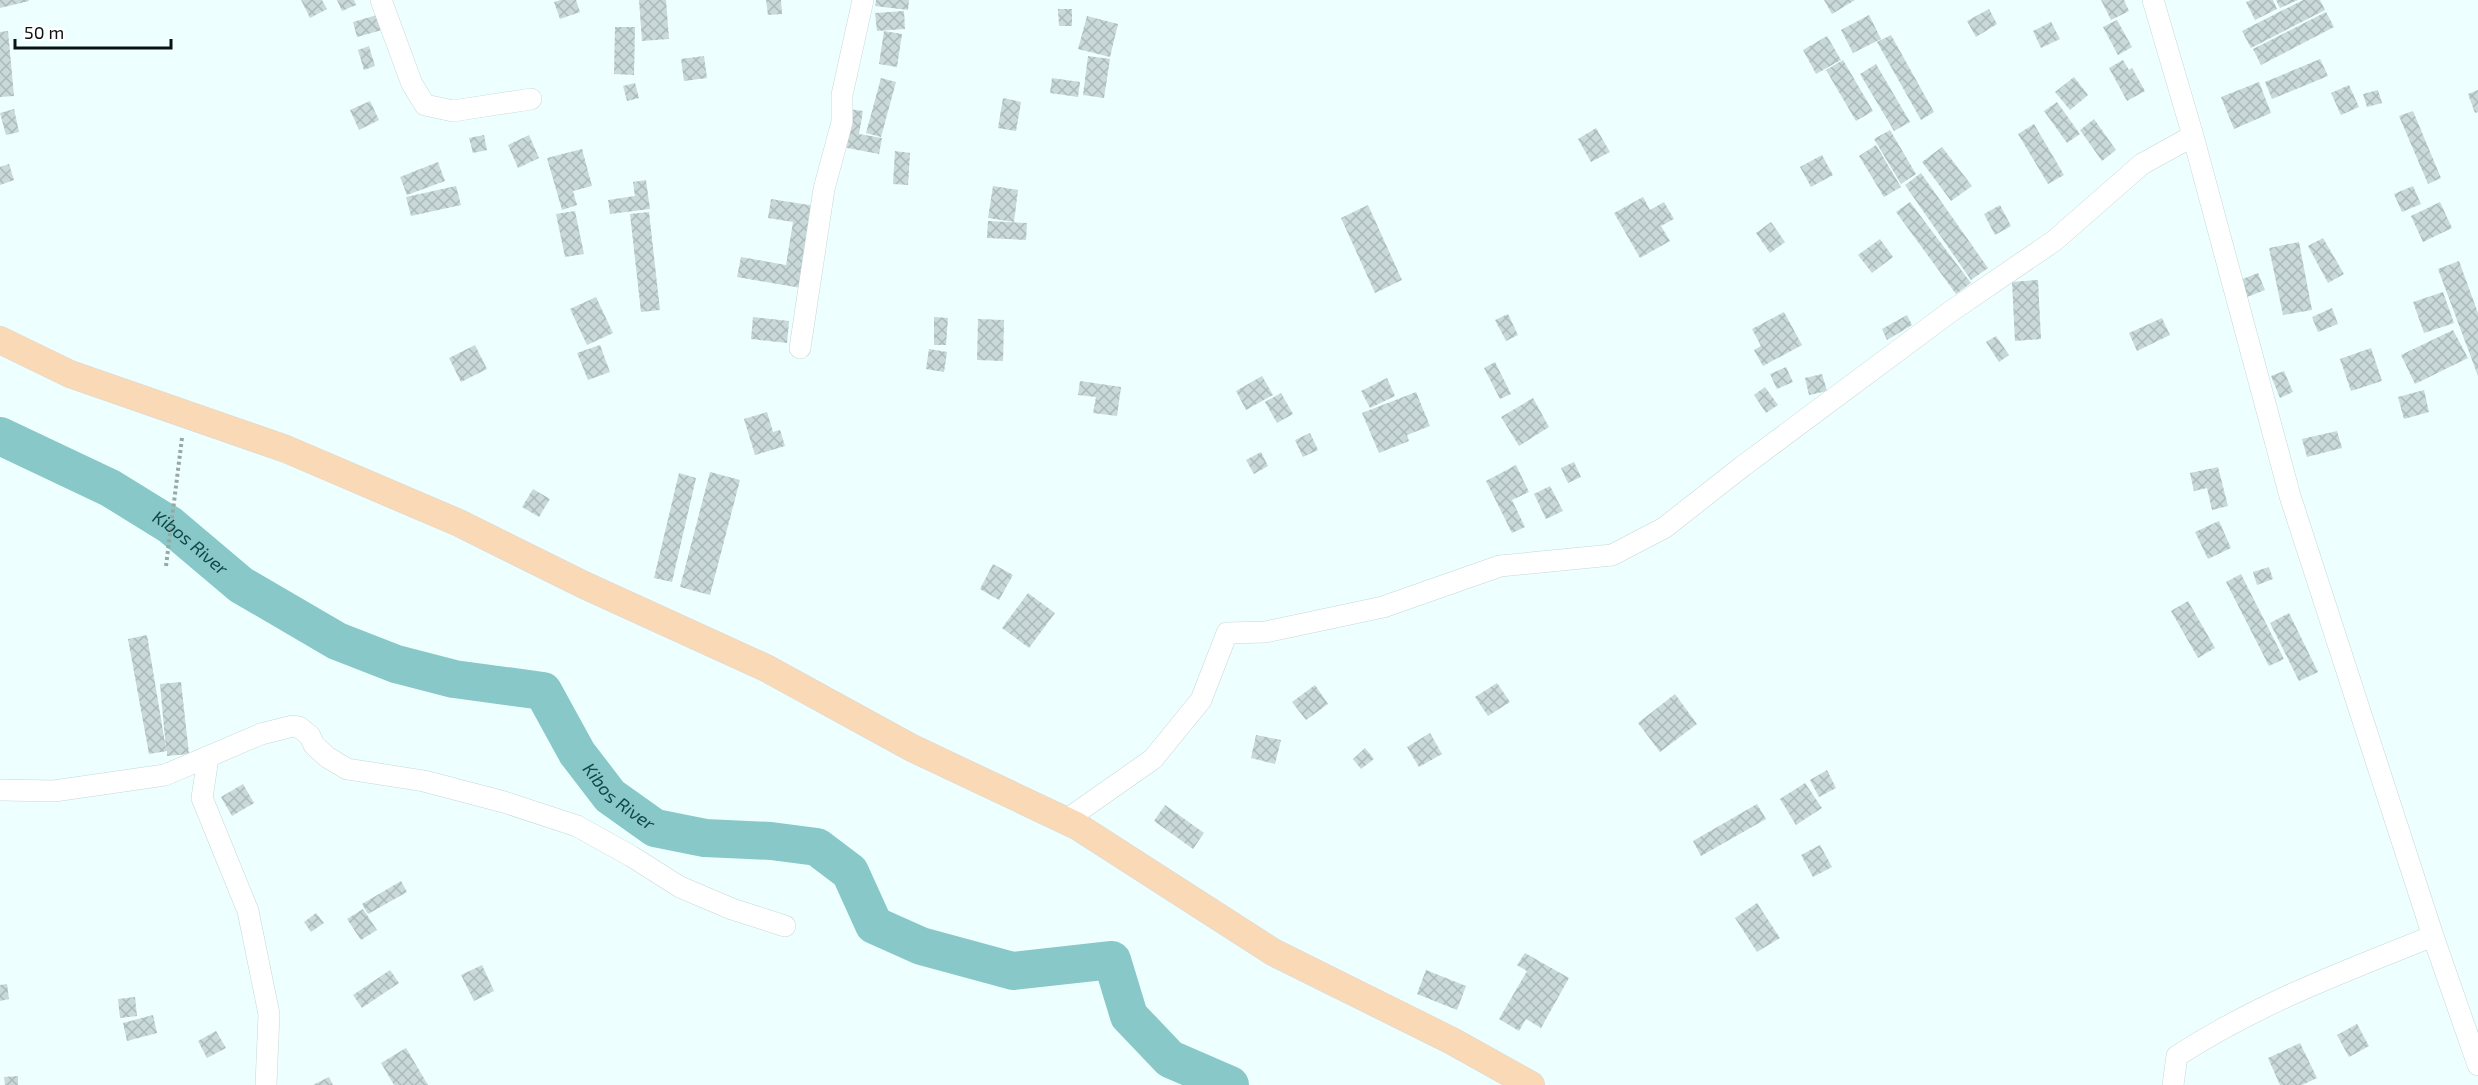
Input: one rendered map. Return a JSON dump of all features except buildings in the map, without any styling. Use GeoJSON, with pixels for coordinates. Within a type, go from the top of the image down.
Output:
{"type":"FeatureCollection","features":[{"type":"Feature","properties":{"kind":"main road"},"geometry":{"type":"LineString","coordinates":[[0,340],[70,374],[286,449],[459,522],[584,585],[766,668],[912,748],[1066,820],[1273,952],[1452,1041],[1531,1085]]}},
{"type":"Feature","properties":{"kind":"street"},"geometry":{"type":"LineString","coordinates":[[381,0],[412,84],[425,105],[453,111],[531,99]]}},
{"type":"Feature","properties":{"kind":"street"},"geometry":{"type":"LineString","coordinates":[[800,348],[824,189],[842,122],[842,95],[863,0]]}},
{"type":"Feature","properties":{"kind":"street"},"geometry":{"type":"LineString","coordinates":[[2153,0],[2193,136],[2290,496],[2433,936],[2478,1065]]}},
{"type":"Feature","properties":{"kind":"street"},"geometry":{"type":"LineString","coordinates":[[1066,820],[1153,759],[1201,700],[1227,633],[1264,632],[1383,607],[1500,566],[1612,555],[1664,528],[1743,466],[1950,312],[2054,242],[2142,164],[2193,136]]}},
{"type":"Feature","properties":{"kind":"street"},"geometry":{"type":"LineString","coordinates":[[1,790],[54,791],[165,775],[261,734],[293,726],[299,727],[310,736],[314,745],[327,757],[347,769],[424,781],[504,802],[577,826],[680,887],[732,909],[785,926]]}},
{"type":"Feature","properties":{"kind":"street"},"geometry":{"type":"LineString","coordinates":[[208,758],[202,798],[248,911],[269,1014],[266,1085]]}},
{"type":"Feature","properties":{"kind":"street"},"geometry":{"type":"LineString","coordinates":[[2174,1085],[2177,1056],[2211,1034],[2293,992],[2433,936]]}},
{"type":"Feature","properties":{"kind":"path"},"geometry":{"type":"LineString","coordinates":[[165,566],[180,448]]}},
{"type":"Feature","properties":{"kind":"waterway","name":"Kibos River"},"geometry":{"type":"LineString","coordinates":[[0,436],[110,488],[170,525],[241,585],[337,641],[396,664],[454,679],[543,691],[577,753],[610,796],[655,828],[705,838],[771,841],[817,847],[850,872],[874,925],[921,946],[1013,971],[1112,960],[1129,1016],[1170,1059],[1230,1085]]}}]}
